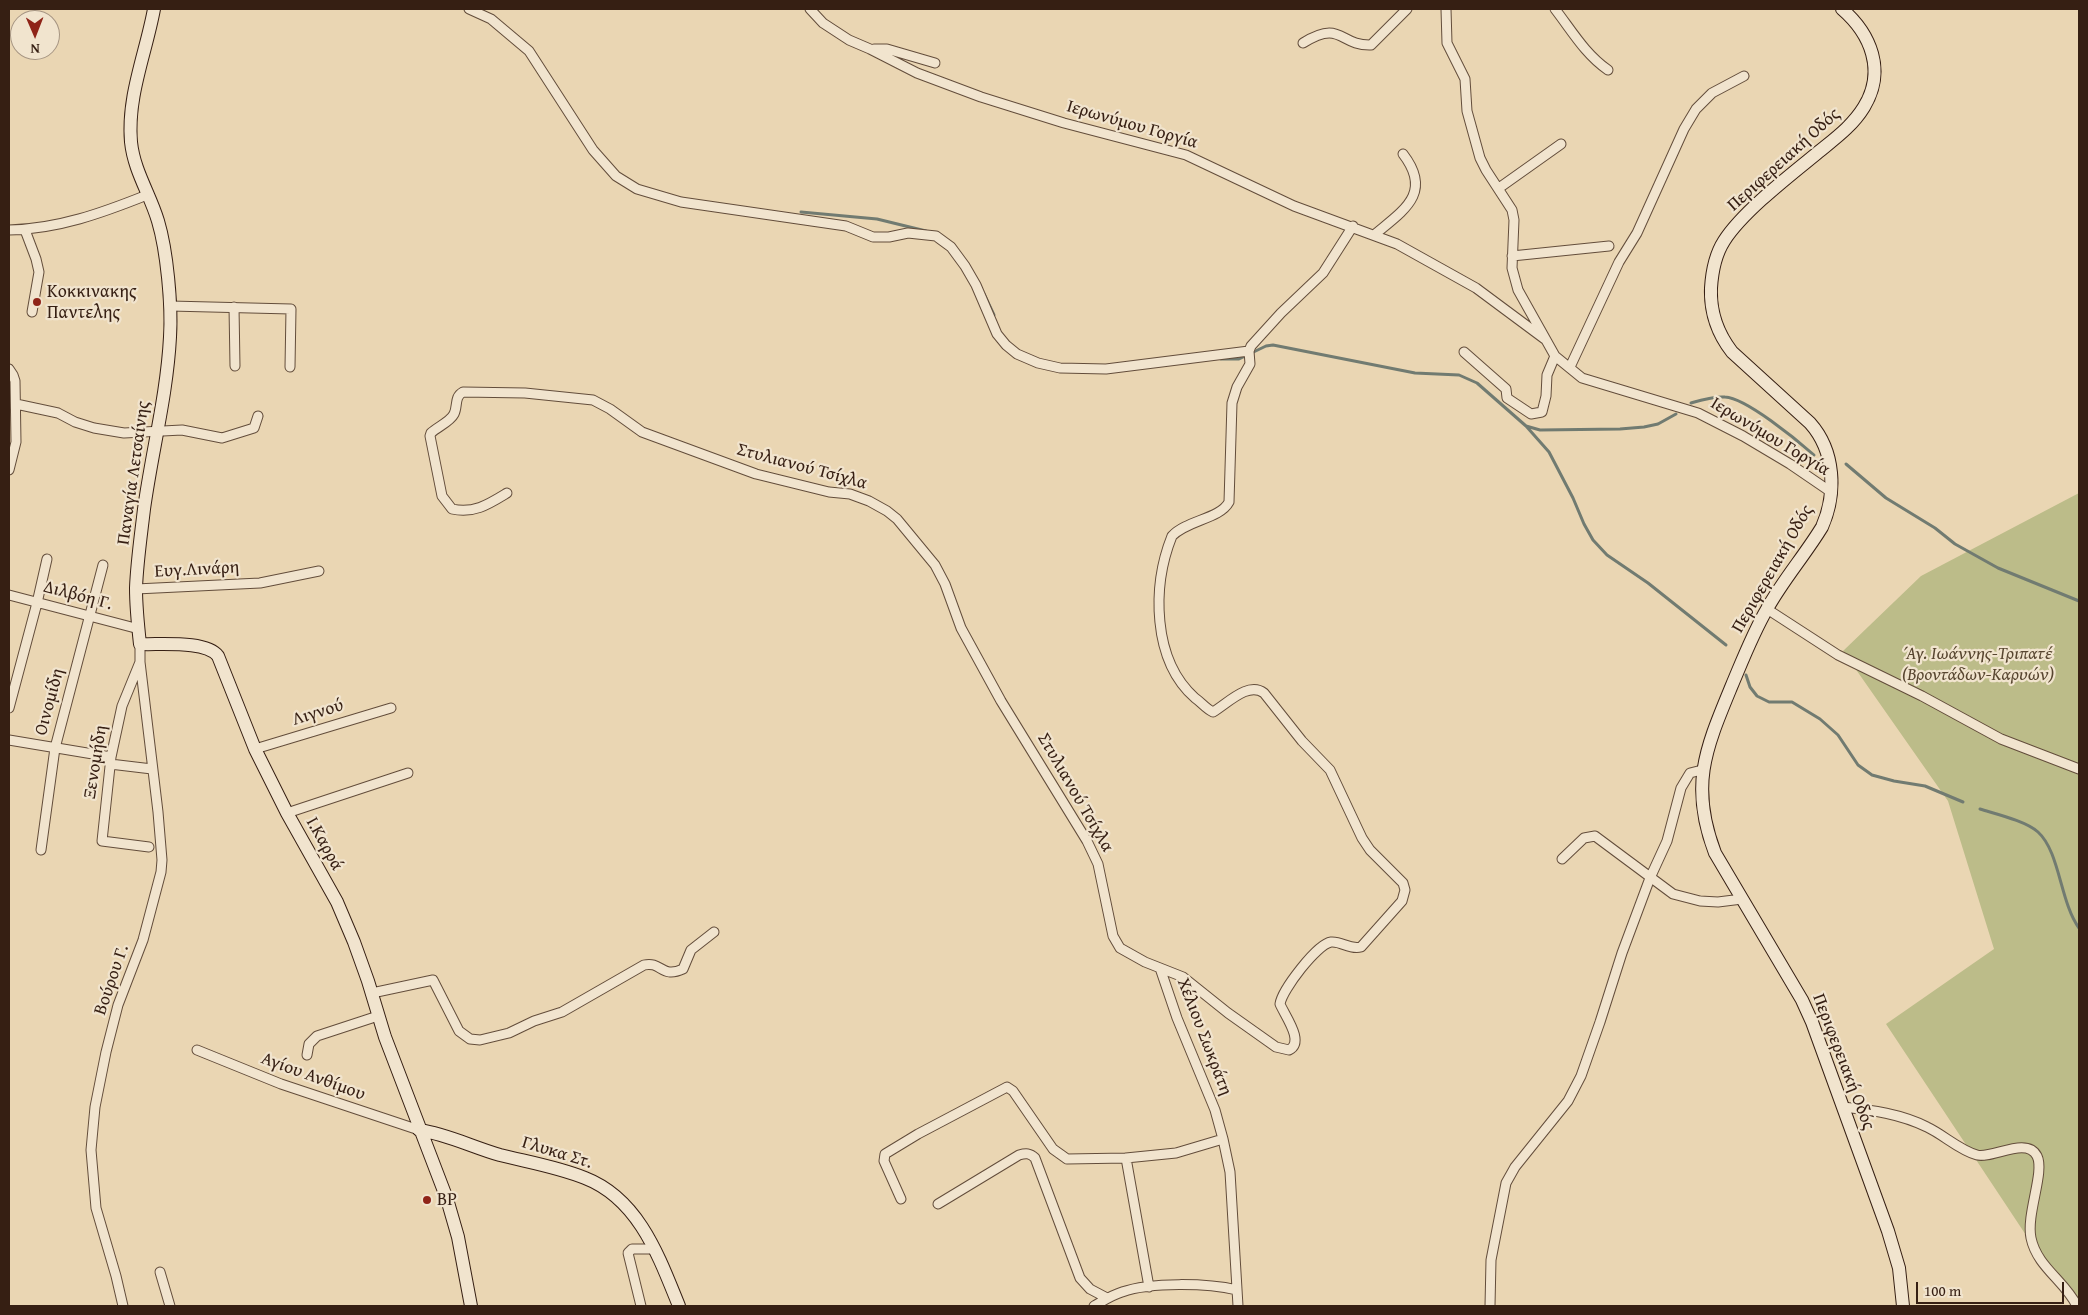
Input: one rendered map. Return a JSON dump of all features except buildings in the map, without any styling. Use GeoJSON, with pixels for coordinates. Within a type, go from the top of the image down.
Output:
{"type":"FeatureCollection","features":[{"type":"Feature","properties":{"kind":"main road","name":"Παναγία Λετσαίνης"},"geometry":{"type":"LineString","coordinates":[[140,644],[136,589],[144,510],[168,367],[170,306],[162,235],[158,219],[133,157],[131,125],[139,63],[154,9]]}},
{"type":"Feature","properties":{"kind":"main road","name":"Περιφερειακή Οδός"},"geometry":{"type":"LineString","coordinates":[[1842,9],[1863,30],[1871,51],[1874,80],[1868,99],[1851,124],[1759,204],[1731,232],[1718,254],[1713,272],[1711,293],[1713,315],[1728,346],[1819,433],[1828,455],[1831,492],[1827,514],[1822,527],[1767,609],[1747,648],[1717,720],[1702,770],[1701,796],[1707,830],[1715,853],[1806,1008],[1895,1252],[1899,1268],[1903,1306]]}},
{"type":"Feature","properties":{"kind":"main road","name":"Ι.Καρρά"},"geometry":{"type":"LineString","coordinates":[[140,644],[197,646],[214,651],[221,662],[255,750],[287,813],[337,902],[362,964],[384,1037],[442,1186],[458,1237],[471,1306]]}},
{"type":"Feature","properties":{"kind":"main road","name":"Γλυκα Στ."},"geometry":{"type":"LineString","coordinates":[[419,1130],[439,1134],[490,1152],[566,1171],[591,1180],[617,1198],[643,1226],[679,1306]]}},
{"type":"Feature","properties":{"kind":"street"},"geometry":{"type":"LineString","coordinates":[[469,9],[492,19],[529,51],[593,150],[616,176],[637,189],[681,202],[846,226],[873,237],[908,233],[936,236],[951,247],[965,266],[976,285],[997,334],[1006,346],[1017,354],[1038,363],[1060,368],[1106,369],[1249,352],[1275,320],[1323,273],[1353,226]]}},
{"type":"Feature","properties":{"kind":"street","name":"Ιερωνύμου Γοργία"},"geometry":{"type":"LineString","coordinates":[[810,9],[823,22],[849,40],[870,48],[917,73],[986,99],[1186,155],[1294,206],[1353,226],[1397,244],[1476,288],[1546,340]]}},
{"type":"Feature","properties":{"kind":"street"},"geometry":{"type":"LineString","coordinates":[[1303,44],[1325,33],[1335,33],[1362,44],[1371,45],[1407,9]]}},
{"type":"Feature","properties":{"kind":"street"},"geometry":{"type":"LineString","coordinates":[[1446,9],[1447,43],[1466,78],[1467,111],[1480,158],[1512,210],[1514,220],[1512,268],[1518,290],[1555,356],[1547,375],[1546,396],[1542,412],[1531,414],[1507,398],[1506,389],[1464,352]]}},
{"type":"Feature","properties":{"kind":"street"},"geometry":{"type":"LineString","coordinates":[[1555,9],[1582,47],[1595,61],[1608,70]]}},
{"type":"Feature","properties":{"kind":"street"},"geometry":{"type":"LineString","coordinates":[[870,48],[887,49],[935,63]]}},
{"type":"Feature","properties":{"kind":"street"},"geometry":{"type":"LineString","coordinates":[[1570,367],[1619,262],[1637,233],[1684,129],[1696,108],[1712,93],[1744,76]]}},
{"type":"Feature","properties":{"kind":"street"},"geometry":{"type":"LineString","coordinates":[[1499,188],[1561,144]]}},
{"type":"Feature","properties":{"kind":"street"},"geometry":{"type":"LineString","coordinates":[[1374,235],[1400,214],[1414,197],[1416,188],[1415,172],[1403,154]]}},
{"type":"Feature","properties":{"kind":"street"},"geometry":{"type":"LineString","coordinates":[[9,230],[24,230],[92,217],[147,195]]}},
{"type":"Feature","properties":{"kind":"street"},"geometry":{"type":"LineString","coordinates":[[24,230],[36,259],[38,272],[32,312]]}},
{"type":"Feature","properties":{"kind":"street"},"geometry":{"type":"LineString","coordinates":[[1512,256],[1609,246]]}},
{"type":"Feature","properties":{"kind":"street"},"geometry":{"type":"LineString","coordinates":[[170,306],[291,309],[290,367]]}},
{"type":"Feature","properties":{"kind":"street"},"geometry":{"type":"LineString","coordinates":[[234,307],[235,366]]}},
{"type":"Feature","properties":{"kind":"street","name":"Χέλιου Σωκράτη"},"geometry":{"type":"LineString","coordinates":[[1160,968],[1183,977],[1228,1013],[1276,1047],[1289,1050],[1295,1045],[1296,1038],[1280,1004],[1285,990],[1322,946],[1337,942],[1350,948],[1360,947],[1402,901],[1405,890],[1403,883],[1370,850],[1362,838],[1330,770],[1302,741],[1268,697],[1260,690],[1252,689],[1211,712],[1183,686],[1172,670],[1164,647],[1159,592],[1170,541],[1172,536],[1180,530],[1222,510],[1230,502],[1232,403],[1237,387],[1250,364],[1249,352]]}},
{"type":"Feature","properties":{"kind":"street","name":"Ιερωνύμου Γοργία"},"geometry":{"type":"LineString","coordinates":[[1555,356],[1582,378],[1698,413],[1744,436],[1831,492]]}},
{"type":"Feature","properties":{"kind":"street"},"geometry":{"type":"LineString","coordinates":[[9,369],[13,375],[16,404],[13,432],[16,442],[9,470]]}},
{"type":"Feature","properties":{"kind":"street","name":"Στυλιανού Τσίχλα"},"geometry":{"type":"LineString","coordinates":[[507,493],[481,508],[470,510],[452,509],[442,496],[430,436],[454,414],[457,398],[463,392],[525,393],[593,400],[610,409],[642,432],[756,474],[829,492],[850,494],[869,501],[897,519],[935,565],[945,584],[961,628],[1002,702],[1087,841],[1098,864],[1114,940],[1126,952],[1160,968]]}},
{"type":"Feature","properties":{"kind":"street"},"geometry":{"type":"LineString","coordinates":[[16,404],[58,413],[94,428],[124,432],[182,430],[222,438],[254,428],[258,416]]}},
{"type":"Feature","properties":{"kind":"street"},"geometry":{"type":"LineString","coordinates":[[9,708],[38,603],[47,559]]}},
{"type":"Feature","properties":{"kind":"street","name":"Οινομίδη"},"geometry":{"type":"LineString","coordinates":[[41,850],[54,748],[103,565]]}},
{"type":"Feature","properties":{"kind":"street","name":"Ευγ.Λινάρη"},"geometry":{"type":"LineString","coordinates":[[136,589],[260,583],[319,571]]}},
{"type":"Feature","properties":{"kind":"street","name":"Διλβόη Γ."},"geometry":{"type":"LineString","coordinates":[[9,595],[139,629]]}},
{"type":"Feature","properties":{"kind":"street"},"geometry":{"type":"LineString","coordinates":[[1767,609],[1838,655],[1922,696],[2001,739],[2079,769]]}},
{"type":"Feature","properties":{"kind":"street","name":"Ξενομήδη"},"geometry":{"type":"LineString","coordinates":[[140,644],[140,662],[122,706],[110,761],[102,841],[150,847]]}},
{"type":"Feature","properties":{"kind":"street","name":"Βούρου Γ."},"geometry":{"type":"LineString","coordinates":[[123,1306],[96,1208],[91,1150],[95,1107],[106,1052],[118,1005],[143,940],[161,872],[160,831],[140,662]]}},
{"type":"Feature","properties":{"kind":"street","name":"Λιγνού"},"geometry":{"type":"LineString","coordinates":[[255,750],[391,708]]}},
{"type":"Feature","properties":{"kind":"street"},"geometry":{"type":"LineString","coordinates":[[9,740],[152,769]]}},
{"type":"Feature","properties":{"kind":"street"},"geometry":{"type":"LineString","coordinates":[[1490,1306],[1491,1260],[1506,1184],[1515,1167],[1568,1101],[1581,1076],[1600,1022],[1611,983],[1650,878],[1667,841],[1681,788],[1690,773],[1702,770]]}},
{"type":"Feature","properties":{"kind":"street"},"geometry":{"type":"LineString","coordinates":[[287,813],[408,773]]}},
{"type":"Feature","properties":{"kind":"street"},"geometry":{"type":"LineString","coordinates":[[1562,859],[1584,838],[1595,836],[1672,894],[1685,898],[1718,902],[1742,899]]}},
{"type":"Feature","properties":{"kind":"street"},"geometry":{"type":"LineString","coordinates":[[372,993],[433,980],[459,1031],[470,1040],[485,1040],[509,1033],[534,1021],[562,1012],[644,965],[654,964],[666,972],[674,973],[683,969],[691,950],[714,932]]}},
{"type":"Feature","properties":{"kind":"street","name":"Χέλιου Σωκράτη"},"geometry":{"type":"LineString","coordinates":[[1160,968],[1177,1018],[1214,1110],[1223,1139],[1230,1172],[1238,1306]]}},
{"type":"Feature","properties":{"kind":"street"},"geometry":{"type":"LineString","coordinates":[[306,1055],[309,1044],[317,1036],[378,1016]]}},
{"type":"Feature","properties":{"kind":"street","name":"Αγίου Ανθίμου"},"geometry":{"type":"LineString","coordinates":[[197,1050],[281,1084],[419,1130]]}},
{"type":"Feature","properties":{"kind":"street"},"geometry":{"type":"LineString","coordinates":[[901,1199],[884,1161],[885,1154],[918,1134],[1007,1087],[1012,1091],[1053,1149],[1061,1157],[1072,1160],[1126,1158],[1182,1152],[1223,1139]]}},
{"type":"Feature","properties":{"kind":"street"},"geometry":{"type":"LineString","coordinates":[[1843,1107],[1880,1111],[1927,1126],[1978,1156],[2020,1148],[2032,1150],[2037,1156],[2040,1168],[2030,1221],[2033,1246],[2047,1270],[2068,1292],[2077,1306]]}},
{"type":"Feature","properties":{"kind":"street"},"geometry":{"type":"LineString","coordinates":[[938,1204],[1019,1156],[1032,1155],[1035,1158],[1080,1278],[1090,1289],[1107,1298]]}},
{"type":"Feature","properties":{"kind":"street"},"geometry":{"type":"LineString","coordinates":[[1126,1158],[1149,1286]]}},
{"type":"Feature","properties":{"kind":"street"},"geometry":{"type":"LineString","coordinates":[[641,1306],[628,1253],[630,1249],[654,1248]]}},
{"type":"Feature","properties":{"kind":"street"},"geometry":{"type":"LineString","coordinates":[[160,1272],[170,1306]]}},
{"type":"Feature","properties":{"kind":"street"},"geometry":{"type":"LineString","coordinates":[[1094,1306],[1124,1291],[1149,1286],[1198,1285],[1237,1290]]}},
{"type":"Feature","properties":{"kind":"green space","name":"Άγ. Ιωάννης-Τριπατέ (Βροντάδων-Καρυών)"},"geometry":{"type":"Polygon","coordinates":[[[2079,493],[2079,1306],[2073,1306],[1886,1024],[1994,949],[1948,801],[1843,651],[1921,576],[2079,493]]]}},
{"type":"Feature","properties":{"kind":"waterway"},"geometry":{"type":"LineString","coordinates":[[801,212],[877,219],[926,231]]}},
{"type":"Feature","properties":{"kind":"waterway"},"geometry":{"type":"LineString","coordinates":[[984,294],[994,315]]}},
{"type":"Feature","properties":{"kind":"waterway"},"geometry":{"type":"LineString","coordinates":[[1221,359],[1239,359],[1266,346],[1273,345],[1415,373],[1459,375],[1477,383],[1526,426],[1540,430],[1644,427],[1658,424],[1676,414]]}},
{"type":"Feature","properties":{"kind":"waterway"},"geometry":{"type":"LineString","coordinates":[[1691,403],[1716,397],[1734,399],[1771,421],[1814,455]]}},
{"type":"Feature","properties":{"kind":"waterway"},"geometry":{"type":"LineString","coordinates":[[1526,426],[1549,452],[1593,540],[1607,555],[1648,583],[1726,645]]}},
{"type":"Feature","properties":{"kind":"waterway"},"geometry":{"type":"LineString","coordinates":[[1846,464],[1886,498],[1935,528],[1955,544],[1998,568],[2079,601]]}},
{"type":"Feature","properties":{"kind":"waterway"},"geometry":{"type":"LineString","coordinates":[[1746,675],[1750,687],[1757,696],[1769,702],[1792,702],[1820,719],[1838,735],[1858,765],[1872,775],[1925,786],[1963,802]]}},
{"type":"Feature","properties":{"kind":"waterway"},"geometry":{"type":"LineString","coordinates":[[1980,809],[2019,821],[2038,832],[2051,852],[2068,905],[2079,928]]}},
{"type":"Feature","properties":{"kind":"place","name":"Κοκκινακης Παντελης"},"geometry":{"type":"Point","coordinates":[37,302]}},
{"type":"Feature","properties":{"kind":"place","name":"BP"},"geometry":{"type":"Point","coordinates":[427,1200]}}]}
